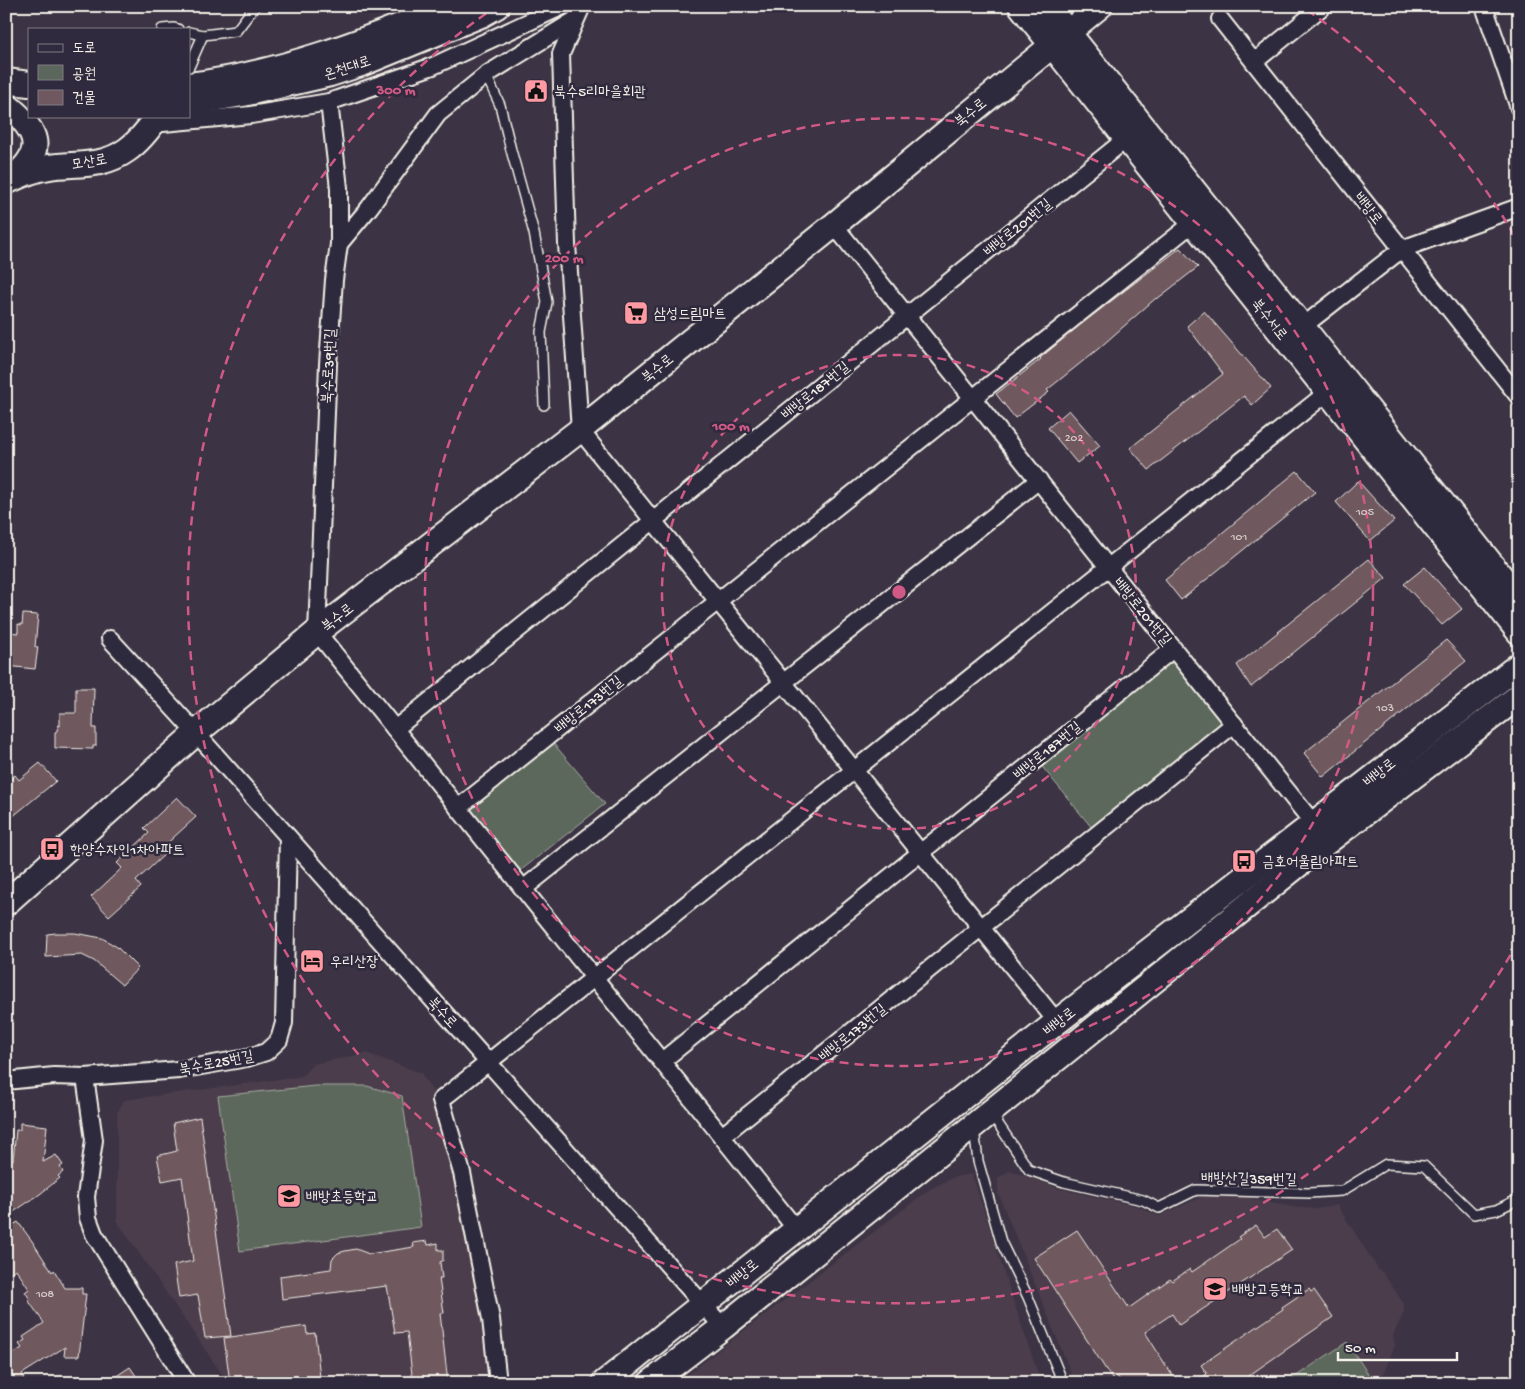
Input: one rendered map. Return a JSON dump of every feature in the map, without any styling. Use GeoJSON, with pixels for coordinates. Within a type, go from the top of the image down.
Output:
{"type":"FeatureCollection","features":[{"type":"Feature","properties":{"kind":"street","name":"온천대로"},"geometry":{"type":"LineString","coordinates":[[190,85],[216,82],[278,68],[352,45],[449,6]]}},
{"type":"Feature","properties":{"kind":"street","name":"온천대로"},"geometry":{"type":"LineString","coordinates":[[190,103],[285,85],[362,64],[482,15],[497,6]]}},
{"type":"Feature","properties":{"kind":"street"},"geometry":{"type":"LineString","coordinates":[[155,120],[252,115],[329,102],[433,66],[563,6]]}},
{"type":"Feature","properties":{"kind":"street","name":"북수서로"},"geometry":{"type":"LineString","coordinates":[[1021,6],[1059,39],[1302,327],[1519,599]]}},
{"type":"Feature","properties":{"kind":"street","name":"북수서로"},"geometry":{"type":"LineString","coordinates":[[1047,6],[1059,39],[1126,139],[1519,632]]}},
{"type":"Feature","properties":{"kind":"street","name":"북수로"},"geometry":{"type":"LineString","coordinates":[[723,1328],[196,733],[317,632],[580,430],[834,225],[1100,6]]}},
{"type":"Feature","properties":{"kind":"street"},"geometry":{"type":"LineString","coordinates":[[1254,62],[1323,6]]}},
{"type":"Feature","properties":{"kind":"street"},"geometry":{"type":"LineString","coordinates":[[1484,6],[1519,108]]}},
{"type":"Feature","properties":{"kind":"street"},"geometry":{"type":"LineString","coordinates":[[339,244],[369,208],[438,114],[486,75],[578,13]]}},
{"type":"Feature","properties":{"kind":"street"},"geometry":{"type":"LineString","coordinates":[[578,13],[560,54],[566,244],[580,430],[1057,1022]]}},
{"type":"Feature","properties":{"kind":"street","name":"배방로"},"geometry":{"type":"LineString","coordinates":[[1220,19],[1519,397]]}},
{"type":"Feature","properties":{"kind":"street"},"geometry":{"type":"LineString","coordinates":[[6,81],[28,84]]}},
{"type":"Feature","properties":{"kind":"street","name":"북수로39번길"},"geometry":{"type":"LineString","coordinates":[[317,632],[328,364],[334,280],[339,244],[338,188],[329,102]]}},
{"type":"Feature","properties":{"kind":"street"},"geometry":{"type":"LineString","coordinates":[[6,104],[28,106]]}},
{"type":"Feature","properties":{"kind":"street"},"geometry":{"type":"LineString","coordinates":[[6,104],[30,127],[36,145],[31,159],[6,182]]}},
{"type":"Feature","properties":{"kind":"street","name":"모산로"},"geometry":{"type":"LineString","coordinates":[[6,182],[25,173],[50,167],[91,164],[109,160],[126,151],[141,139],[155,120]]}},
{"type":"Feature","properties":{"kind":"street","name":"배방로201번길"},"geometry":{"type":"LineString","coordinates":[[907,316],[1126,139]]}},
{"type":"Feature","properties":{"kind":"street"},"geometry":{"type":"LineString","coordinates":[[1302,327],[1402,249],[1519,207]]}},
{"type":"Feature","properties":{"kind":"street"},"geometry":{"type":"LineString","coordinates":[[718,601],[1193,223]]}},
{"type":"Feature","properties":{"kind":"street","name":"배방로201번길"},"geometry":{"type":"LineString","coordinates":[[834,225],[1313,823]]}},
{"type":"Feature","properties":{"kind":"street","name":"배방로187번길"},"geometry":{"type":"LineString","coordinates":[[653,521],[907,316]]}},
{"type":"Feature","properties":{"kind":"street"},"geometry":{"type":"LineString","coordinates":[[498,1383],[491,1319],[462,1173],[441,1100],[1328,392]]}},
{"type":"Feature","properties":{"kind":"street"},"geometry":{"type":"LineString","coordinates":[[523,889],[1039,480]]}},
{"type":"Feature","properties":{"kind":"street"},"geometry":{"type":"LineString","coordinates":[[395,729],[653,521]]}},
{"type":"Feature","properties":{"kind":"street","name":"배방로173번길"},"geometry":{"type":"LineString","coordinates":[[458,808],[718,601]]}},
{"type":"Feature","properties":{"kind":"street"},"geometry":{"type":"LineString","coordinates":[[317,632],[796,1229]]}},
{"type":"Feature","properties":{"kind":"street"},"geometry":{"type":"LineString","coordinates":[[6,903],[196,733],[110,639]]}},
{"type":"Feature","properties":{"kind":"street","name":"배방로187번길"},"geometry":{"type":"LineString","coordinates":[[921,852],[1173,648]]}},
{"type":"Feature","properties":{"kind":"street","name":"배방로"},"geometry":{"type":"LineString","coordinates":[[604,1383],[1057,1022],[1519,665]]}},
{"type":"Feature","properties":{"kind":"street","name":"배방로"},"geometry":{"type":"LineString","coordinates":[[650,1383],[723,1328],[1319,848],[1519,696]]}},
{"type":"Feature","properties":{"kind":"street"},"geometry":{"type":"LineString","coordinates":[[981,928],[1234,724]]}},
{"type":"Feature","properties":{"kind":"street","name":"북수로25번길"},"geometry":{"type":"LineString","coordinates":[[6,1081],[54,1076],[85,1078],[179,1070],[246,1058],[266,1052],[279,1040],[284,1023],[288,837]]}},
{"type":"Feature","properties":{"kind":"street"},"geometry":{"type":"LineString","coordinates":[[662,1061],[921,852]]}},
{"type":"Feature","properties":{"kind":"street","name":"배방로173번길"},"geometry":{"type":"LineString","coordinates":[[722,1136],[981,928]]}},
{"type":"Feature","properties":{"kind":"street"},"geometry":{"type":"LineString","coordinates":[[85,1078],[94,1140],[86,1197],[88,1218],[94,1234],[187,1383]]}},
{"type":"Feature","properties":{"kind":"lane"},"geometry":{"type":"LineString","coordinates":[[190,32],[203,35],[236,31],[255,6]]}},
{"type":"Feature","properties":{"kind":"lane"},"geometry":{"type":"LineString","coordinates":[[190,65],[203,35]]}},
{"type":"Feature","properties":{"kind":"lane"},"geometry":{"type":"LineString","coordinates":[[486,75],[500,105],[534,233],[547,302],[541,332],[544,405]]}},
{"type":"Feature","properties":{"kind":"lane"},"geometry":{"type":"LineString","coordinates":[[982,1119],[978,1161],[1001,1242],[1028,1297],[1063,1383]]}},
{"type":"Feature","properties":{"kind":"lane","name":"배방산길359번길"},"geometry":{"type":"LineString","coordinates":[[982,1119],[1029,1170],[1064,1182],[1143,1200],[1159,1208],[1196,1190],[1309,1193],[1342,1191],[1386,1164],[1424,1166],[1474,1214],[1496,1210],[1519,1199]]}},
{"type":"Feature","properties":{"kind":"shaded area","name":"배방초등학교"},"geometry":{"type":"Polygon","coordinates":[[[366,1053],[421,1073],[433,1092],[456,1170],[480,1306],[491,1383],[228,1383],[117,1221],[117,1113],[124,1100],[302,1076],[313,1064],[366,1053]]]}},
{"type":"Feature","properties":{"kind":"shaded area","name":"배방고등학교"},"geometry":{"type":"Polygon","coordinates":[[[1009,1171],[1031,1177],[1060,1189],[1136,1206],[1159,1216],[1208,1194],[1227,1194],[1293,1207],[1316,1209],[1337,1205],[1378,1269],[1383,1273],[1404,1304],[1404,1312],[1393,1336],[1395,1345],[1380,1383],[1075,1383],[998,1193],[998,1178],[1009,1171]]]}},
{"type":"Feature","properties":{"kind":"shaded area"},"geometry":{"type":"Polygon","coordinates":[[[972,1174],[1041,1383],[678,1383],[930,1189],[954,1177],[972,1174]]]}},
{"type":"Feature","properties":{"kind":"green space"},"geometry":{"type":"Polygon","coordinates":[[[1179,649],[1237,722],[1097,834],[1039,763],[1179,649]]]}},
{"type":"Feature","properties":{"kind":"green space"},"geometry":{"type":"Polygon","coordinates":[[[553,743],[605,804],[520,871],[468,808],[553,743]]]}},
{"type":"Feature","properties":{"kind":"green space"},"geometry":{"type":"Polygon","coordinates":[[[315,1086],[367,1086],[402,1096],[421,1227],[240,1251],[218,1096],[315,1086]]]}},
{"type":"Feature","properties":{"kind":"green space"},"geometry":{"type":"Polygon","coordinates":[[[1347,1342],[1374,1383],[1286,1383],[1347,1342]]]}},
{"type":"Feature","properties":{"kind":"building"},"geometry":{"type":"Polygon","coordinates":[[[1180,248],[1198,267],[1156,298],[1098,349],[1047,390],[1049,392],[1015,418],[996,394],[1041,359],[1080,325],[1180,248]]]}},
{"type":"Feature","properties":{"kind":"building"},"geometry":{"type":"Polygon","coordinates":[[[1204,311],[1271,388],[1252,405],[1244,396],[1149,470],[1130,448],[1223,374],[1187,326],[1204,311]]]}},
{"type":"Feature","properties":{"kind":"building"},"geometry":{"type":"Polygon","coordinates":[[[1069,410],[1100,446],[1077,463],[1048,428],[1069,410]]]}},
{"type":"Feature","properties":{"kind":"building"},"geometry":{"type":"Polygon","coordinates":[[[1297,471],[1315,492],[1181,600],[1165,580],[1297,471]]]}},
{"type":"Feature","properties":{"kind":"building"},"geometry":{"type":"Polygon","coordinates":[[[1358,481],[1394,521],[1370,541],[1336,502],[1358,481]]]}},
{"type":"Feature","properties":{"kind":"building"},"geometry":{"type":"Polygon","coordinates":[[[1369,559],[1386,578],[1251,687],[1237,665],[1369,559]]]}},
{"type":"Feature","properties":{"kind":"building"},"geometry":{"type":"Polygon","coordinates":[[[1425,567],[1462,609],[1442,625],[1404,584],[1425,567]]]}},
{"type":"Feature","properties":{"kind":"building"},"geometry":{"type":"Polygon","coordinates":[[[23,614],[38,615],[35,647],[38,647],[35,669],[6,666],[6,640],[8,640],[9,632],[18,633],[18,624],[22,625],[23,614]]]}},
{"type":"Feature","properties":{"kind":"building"},"geometry":{"type":"Polygon","coordinates":[[[1446,640],[1466,661],[1323,777],[1304,753],[1446,640]]]}},
{"type":"Feature","properties":{"kind":"building"},"geometry":{"type":"Polygon","coordinates":[[[76,688],[94,688],[93,728],[96,728],[96,746],[93,746],[93,749],[55,748],[55,732],[58,725],[60,726],[60,713],[76,713],[76,688]]]}},
{"type":"Feature","properties":{"kind":"building"},"geometry":{"type":"Polygon","coordinates":[[[40,763],[56,781],[6,822],[6,782],[15,775],[19,780],[40,763]]]}},
{"type":"Feature","properties":{"kind":"building"},"geometry":{"type":"Polygon","coordinates":[[[177,797],[196,817],[163,847],[167,852],[136,881],[141,887],[109,916],[91,897],[122,868],[117,863],[149,833],[144,828],[177,797]]]}},
{"type":"Feature","properties":{"kind":"building"},"geometry":{"type":"Polygon","coordinates":[[[75,933],[102,938],[117,947],[138,968],[122,985],[94,961],[82,955],[46,957],[47,934],[75,933]]]}},
{"type":"Feature","properties":{"kind":"building"},"geometry":{"type":"Polygon","coordinates":[[[200,1117],[231,1336],[205,1338],[198,1295],[179,1298],[174,1265],[193,1261],[182,1177],[162,1181],[157,1156],[177,1151],[173,1123],[200,1117]]]}},
{"type":"Feature","properties":{"kind":"building"},"geometry":{"type":"Polygon","coordinates":[[[20,1123],[47,1126],[43,1162],[56,1155],[63,1165],[60,1167],[63,1172],[58,1176],[60,1178],[12,1213],[6,1204],[6,1159],[13,1160],[16,1130],[20,1130],[20,1123]]]}},
{"type":"Feature","properties":{"kind":"building"},"geometry":{"type":"Polygon","coordinates":[[[18,1222],[65,1288],[82,1288],[82,1294],[86,1294],[79,1356],[64,1356],[65,1347],[22,1374],[24,1378],[18,1383],[6,1383],[6,1358],[22,1348],[19,1344],[25,1340],[23,1337],[44,1323],[28,1300],[30,1299],[25,1292],[29,1289],[16,1269],[6,1275],[6,1229],[18,1222]]]}},
{"type":"Feature","properties":{"kind":"building","name":"배방고등학교"},"geometry":{"type":"Polygon","coordinates":[[[1256,1225],[1265,1237],[1277,1229],[1292,1250],[1179,1325],[1172,1314],[1145,1332],[1177,1383],[1122,1383],[1117,1376],[1112,1379],[1034,1258],[1077,1230],[1129,1308],[1170,1279],[1172,1281],[1190,1269],[1192,1272],[1240,1239],[1238,1237],[1256,1225]]]}},
{"type":"Feature","properties":{"kind":"building"},"geometry":{"type":"Polygon","coordinates":[[[427,1241],[428,1245],[438,1243],[438,1250],[443,1250],[443,1261],[440,1262],[442,1278],[439,1278],[444,1313],[440,1313],[448,1383],[413,1383],[407,1332],[395,1333],[387,1286],[282,1299],[280,1276],[331,1269],[332,1259],[338,1253],[345,1251],[356,1249],[369,1254],[414,1247],[413,1243],[427,1241]]]}},
{"type":"Feature","properties":{"kind":"building"},"geometry":{"type":"Polygon","coordinates":[[[1309,1289],[1311,1292],[1314,1290],[1333,1317],[1238,1383],[1194,1383],[1207,1374],[1201,1365],[1309,1289]]]}},
{"type":"Feature","properties":{"kind":"building"},"geometry":{"type":"Polygon","coordinates":[[[306,1326],[307,1334],[315,1333],[320,1377],[313,1377],[314,1380],[293,1383],[230,1383],[224,1338],[306,1326]]]}},
{"type":"Feature","properties":{"kind":"building"},"geometry":{"type":"Polygon","coordinates":[[[130,1367],[141,1383],[106,1383],[130,1367]]]}},
{"type":"Feature","properties":{"kind":"place","name":"북수5리마을회관"},"geometry":{"type":"Point","coordinates":[536,91]}},
{"type":"Feature","properties":{"kind":"place","name":"삼성드림마트"},"geometry":{"type":"Point","coordinates":[636,313]}},
{"type":"Feature","properties":{"kind":"place","name":"한양수자인1차아파트"},"geometry":{"type":"Point","coordinates":[52,849]}},
{"type":"Feature","properties":{"kind":"place","name":"금호어울림아파트"},"geometry":{"type":"Point","coordinates":[1244,861]}},
{"type":"Feature","properties":{"kind":"place","name":"우리산장"},"geometry":{"type":"Point","coordinates":[312,961]}},
{"type":"Feature","properties":{"kind":"place","name":"배방초등학교"},"geometry":{"type":"Point","coordinates":[289,1196]}},
{"type":"Feature","properties":{"kind":"place","name":"배방고등학교"},"geometry":{"type":"Point","coordinates":[1215,1289]}}]}
